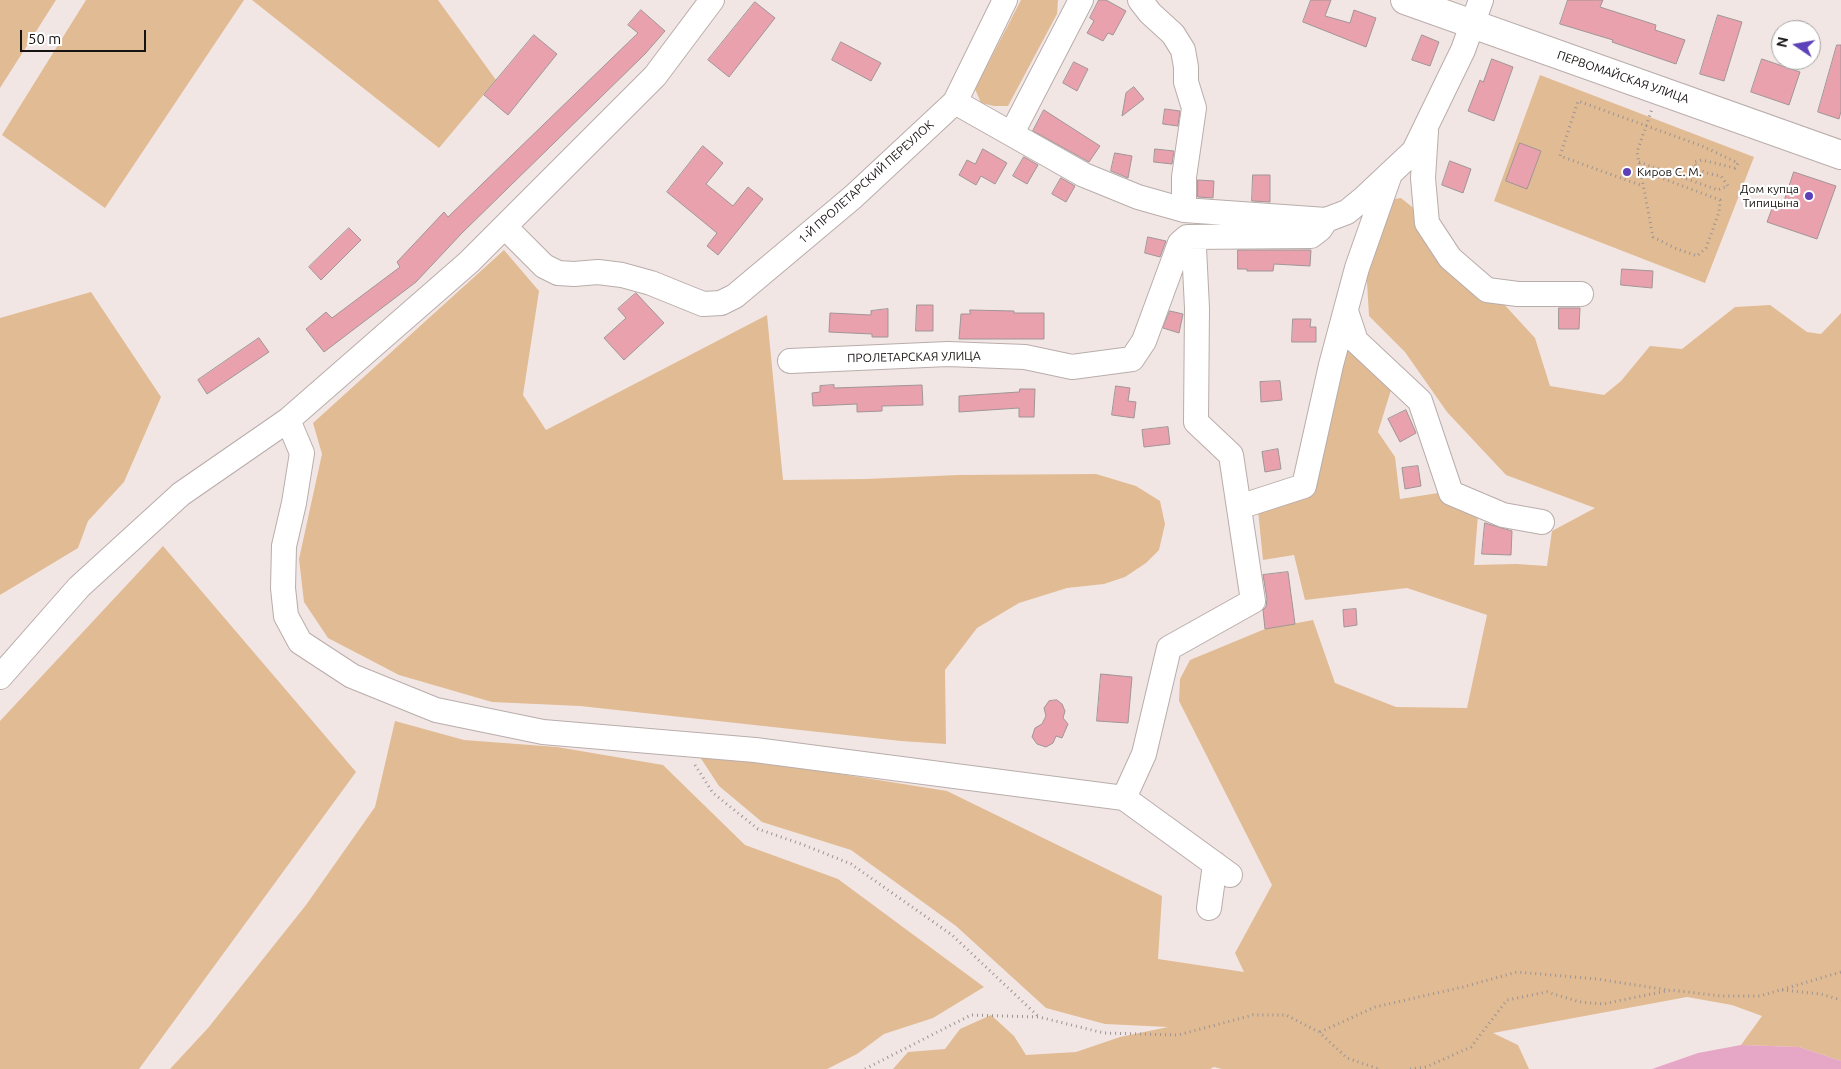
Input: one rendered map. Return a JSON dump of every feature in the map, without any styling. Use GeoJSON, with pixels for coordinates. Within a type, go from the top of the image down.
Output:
{"type":"FeatureCollection","features":[{"type":"Feature","properties":{"kind":"main road","name":"ПЕРВОМАЙСКАЯ УЛИЦА"},"geometry":{"type":"LineString","coordinates":[[1405,0],[1476,12],[1659,90],[1841,155]]}},
{"type":"Feature","properties":{"kind":"street"},"geometry":{"type":"LineString","coordinates":[[0,676],[79,587],[181,494],[288,420],[469,262],[655,76],[712,0]]}},
{"type":"Feature","properties":{"kind":"street","name":"1-Й ПРОЛЕТАРСКИЙ ПЕРЕУЛОК"},"geometry":{"type":"LineString","coordinates":[[505,227],[544,266],[558,273],[598,272],[622,275],[651,283],[703,304],[721,303],[735,296],[853,197],[955,102],[1004,0]]}},
{"type":"Feature","properties":{"kind":"street"},"geometry":{"type":"LineString","coordinates":[[1012,134],[1081,0]]}},
{"type":"Feature","properties":{"kind":"street"},"geometry":{"type":"LineString","coordinates":[[1140,0],[1150,13],[1173,34],[1183,50],[1186,82],[1194,108],[1184,177],[1184,210]]}},
{"type":"Feature","properties":{"kind":"street"},"geometry":{"type":"LineString","coordinates":[[955,102],[1084,175],[1138,198],[1184,210],[1326,220],[1347,212],[1414,151],[1463,50],[1476,12]]}},
{"type":"Feature","properties":{"kind":"street"},"geometry":{"type":"LineString","coordinates":[[1426,125],[1424,178],[1427,223],[1450,258],[1487,290],[1518,294],[1581,294]]}},
{"type":"Feature","properties":{"kind":"street"},"geometry":{"type":"LineString","coordinates":[[1239,507],[1304,486],[1357,268],[1391,172]]}},
{"type":"Feature","properties":{"kind":"street"},"geometry":{"type":"LineString","coordinates":[[1124,798],[1144,754],[1169,648],[1253,601],[1231,455],[1196,422],[1197,308],[1194,248],[1196,237],[1311,236],[1320,229],[1326,220]]}},
{"type":"Feature","properties":{"kind":"street","name":"ПРОЛЕТАРСКАЯ УЛИЦА"},"geometry":{"type":"LineString","coordinates":[[790,361],[948,354],[1025,357],[1072,367],[1132,359],[1144,341],[1180,243],[1187,237],[1196,237]]}},
{"type":"Feature","properties":{"kind":"street"},"geometry":{"type":"LineString","coordinates":[[1346,311],[1356,341],[1420,401],[1451,494],[1503,514],[1542,522]]}},
{"type":"Feature","properties":{"kind":"street"},"geometry":{"type":"LineString","coordinates":[[288,420],[302,453],[294,503],[284,546],[283,588],[286,616],[300,642],[352,676],[436,710],[543,732],[755,750],[1124,798],[1223,869],[1210,908]]}},
{"type":"Feature","properties":{"kind":"path"},"geometry":{"type":"LineString","coordinates":[[1640,170],[1720,200],[1706,248],[1697,256],[1653,238],[1640,170],[1637,152],[1659,90]]}},
{"type":"Feature","properties":{"kind":"path"},"geometry":{"type":"LineString","coordinates":[[1639,162],[1718,190],[1728,186],[1721,176],[1704,172],[1694,162],[1702,160],[1735,168],[1738,163],[1702,146],[1578,101],[1560,156],[1643,186]]}},
{"type":"Feature","properties":{"kind":"path"},"geometry":{"type":"LineString","coordinates":[[681,744],[713,793],[758,829],[851,864],[952,934],[1039,1017]]}},
{"type":"Feature","properties":{"kind":"path"},"geometry":{"type":"LineString","coordinates":[[1319,1032],[1375,1007],[1463,987],[1517,972],[1597,979],[1721,996],[1760,996],[1841,972]]}},
{"type":"Feature","properties":{"kind":"path"},"geometry":{"type":"LineString","coordinates":[[1410,1069],[1426,1067],[1472,1046],[1507,1000],[1547,992],[1580,1002],[1603,1004],[1671,990]]}},
{"type":"Feature","properties":{"kind":"path"},"geometry":{"type":"LineString","coordinates":[[1779,990],[1821,994],[1841,1000]]}},
{"type":"Feature","properties":{"kind":"path"},"geometry":{"type":"LineString","coordinates":[[865,1069],[971,1015],[1039,1017],[1104,1033],[1178,1035],[1253,1015],[1286,1015],[1319,1032],[1347,1058],[1379,1069]]}},
{"type":"Feature","properties":{"kind":"shaded area"},"geometry":{"type":"Polygon","coordinates":[[[0,0],[56,0],[0,88],[0,0]]]}},
{"type":"Feature","properties":{"kind":"shaded area"},"geometry":{"type":"Polygon","coordinates":[[[86,0],[244,0],[105,208],[2,135],[86,0]]]}},
{"type":"Feature","properties":{"kind":"shaded area"},"geometry":{"type":"Polygon","coordinates":[[[252,0],[438,0],[496,80],[439,148],[252,0]]]}},
{"type":"Feature","properties":{"kind":"shaded area"},"geometry":{"type":"Polygon","coordinates":[[[1021,0],[1058,0],[1057,14],[1008,106],[994,106],[981,103],[975,89],[1021,0]]]}},
{"type":"Feature","properties":{"kind":"shaded area"},"geometry":{"type":"Polygon","coordinates":[[[1540,75],[1754,157],[1705,283],[1494,201],[1540,75]]]}},
{"type":"Feature","properties":{"kind":"shaded area"},"geometry":{"type":"Polygon","coordinates":[[[1401,198],[1422,215],[1535,338],[1550,386],[1604,395],[1621,381],[1650,346],[1682,349],[1735,307],[1770,305],[1807,332],[1821,334],[1841,313],[1841,1061],[1799,1047],[1741,1045],[1762,1016],[1732,1005],[1687,997],[1493,1033],[1518,1045],[1529,1069],[1222,1069],[1214,1067],[1210,1069],[893,1069],[908,1052],[945,1049],[960,1029],[991,1015],[1014,1036],[1026,1055],[1076,1052],[1120,1037],[1168,1027],[1105,1024],[1046,1008],[956,926],[851,850],[762,822],[719,786],[696,751],[947,791],[1162,896],[1158,959],[1244,972],[1235,953],[1272,885],[1179,701],[1180,679],[1190,660],[1265,629],[1313,620],[1335,683],[1396,707],[1467,708],[1487,615],[1407,588],[1305,600],[1294,555],[1263,560],[1258,510],[1313,494],[1345,345],[1391,390],[1378,432],[1395,457],[1400,499],[1438,493],[1478,515],[1474,565],[1516,564],[1547,566],[1552,531],[1595,508],[1506,475],[1447,412],[1405,352],[1369,316],[1365,248],[1388,200],[1401,198]]]}},
{"type":"Feature","properties":{"kind":"shaded area"},"geometry":{"type":"Polygon","coordinates":[[[504,250],[539,291],[523,395],[546,430],[767,315],[783,480],[958,475],[1096,474],[1136,486],[1160,501],[1165,524],[1159,550],[1146,563],[1125,577],[1104,584],[1067,588],[1019,603],[977,628],[945,670],[946,744],[901,741],[580,706],[492,702],[399,675],[328,638],[304,602],[299,559],[322,454],[313,423],[504,250]]]}},
{"type":"Feature","properties":{"kind":"shaded area"},"geometry":{"type":"Polygon","coordinates":[[[91,292],[161,397],[124,482],[88,521],[78,548],[0,595],[0,318],[91,292]]]}},
{"type":"Feature","properties":{"kind":"shaded area"},"geometry":{"type":"Polygon","coordinates":[[[163,546],[356,772],[139,1069],[0,1069],[0,721],[163,546]]]}},
{"type":"Feature","properties":{"kind":"shaded area"},"geometry":{"type":"Polygon","coordinates":[[[395,721],[464,740],[557,747],[663,765],[745,845],[838,879],[984,987],[933,1018],[884,1034],[857,1054],[827,1069],[170,1069],[208,1028],[306,905],[375,807],[395,721]]]}},
{"type":"Feature","properties":{"kind":"shaded area"},"geometry":{"type":"Polygon","coordinates":[[[1741,1045],[1799,1047],[1841,1061],[1841,1069],[1652,1069],[1698,1053],[1741,1045]]]}},
{"type":"Feature","properties":{"kind":"building"},"geometry":{"type":"Polygon","coordinates":[[[1099,0],[1106,0],[1126,11],[1113,35],[1108,33],[1103,41],[1087,33],[1094,21],[1090,18],[1099,0]]]}},
{"type":"Feature","properties":{"kind":"building"},"geometry":{"type":"Polygon","coordinates":[[[1311,0],[1331,0],[1325,16],[1350,23],[1354,10],[1376,18],[1366,47],[1303,22],[1311,0]]]}},
{"type":"Feature","properties":{"kind":"building"},"geometry":{"type":"Polygon","coordinates":[[[1568,0],[1603,0],[1600,7],[1656,25],[1655,30],[1685,40],[1676,64],[1612,42],[1613,40],[1560,24],[1568,0]]]}},
{"type":"Feature","properties":{"kind":"building"},"geometry":{"type":"Polygon","coordinates":[[[755,2],[775,18],[729,77],[708,60],[755,2]]]}},
{"type":"Feature","properties":{"kind":"building"},"geometry":{"type":"Polygon","coordinates":[[[641,10],[665,31],[645,54],[462,233],[416,282],[324,352],[306,329],[326,312],[332,318],[400,267],[397,262],[444,212],[448,217],[638,33],[628,25],[641,10]]]}},
{"type":"Feature","properties":{"kind":"building"},"geometry":{"type":"Polygon","coordinates":[[[1718,15],[1742,22],[1724,81],[1700,74],[1718,15]]]}},
{"type":"Feature","properties":{"kind":"building"},"geometry":{"type":"Polygon","coordinates":[[[534,35],[557,54],[508,115],[484,95],[534,35]]]}},
{"type":"Feature","properties":{"kind":"building"},"geometry":{"type":"Polygon","coordinates":[[[1422,35],[1439,42],[1430,66],[1412,60],[1422,35]]]}},
{"type":"Feature","properties":{"kind":"building"},"geometry":{"type":"Polygon","coordinates":[[[841,42],[881,63],[871,81],[832,60],[841,42]]]}},
{"type":"Feature","properties":{"kind":"building"},"geometry":{"type":"Polygon","coordinates":[[[1837,45],[1841,45],[1841,111],[1839,119],[1818,112],[1837,45]]]}},
{"type":"Feature","properties":{"kind":"building"},"geometry":{"type":"Polygon","coordinates":[[[1492,59],[1513,67],[1494,121],[1468,111],[1480,80],[1483,82],[1492,59]]]}},
{"type":"Feature","properties":{"kind":"building"},"geometry":{"type":"Polygon","coordinates":[[[1762,59],[1771,62],[1771,70],[1794,70],[1800,72],[1789,105],[1751,92],[1762,59]]]}},
{"type":"Feature","properties":{"kind":"building"},"geometry":{"type":"Polygon","coordinates":[[[1074,62],[1088,69],[1077,91],[1063,83],[1074,62]]]}},
{"type":"Feature","properties":{"kind":"building"},"geometry":{"type":"Polygon","coordinates":[[[1134,87],[1144,99],[1122,116],[1126,93],[1134,87]]]}},
{"type":"Feature","properties":{"kind":"building"},"geometry":{"type":"Polygon","coordinates":[[[1165,109],[1180,111],[1178,126],[1163,124],[1165,109]]]}},
{"type":"Feature","properties":{"kind":"building"},"geometry":{"type":"Polygon","coordinates":[[[1044,110],[1100,146],[1089,162],[1033,131],[1044,110]]]}},
{"type":"Feature","properties":{"kind":"building"},"geometry":{"type":"Polygon","coordinates":[[[1520,143],[1541,151],[1527,189],[1506,181],[1520,143]]]}},
{"type":"Feature","properties":{"kind":"building"},"geometry":{"type":"Polygon","coordinates":[[[703,146],[723,163],[706,184],[733,206],[748,187],[763,199],[718,255],[707,246],[717,233],[667,192],[703,146]]]}},
{"type":"Feature","properties":{"kind":"building"},"geometry":{"type":"Polygon","coordinates":[[[983,149],[1007,163],[995,184],[981,176],[976,185],[959,175],[967,160],[975,164],[983,149]]]}},
{"type":"Feature","properties":{"kind":"building"},"geometry":{"type":"Polygon","coordinates":[[[1155,149],[1174,151],[1172,164],[1154,162],[1155,149]]]}},
{"type":"Feature","properties":{"kind":"building"},"geometry":{"type":"Polygon","coordinates":[[[1115,153],[1132,156],[1128,178],[1111,171],[1115,153]]]}},
{"type":"Feature","properties":{"kind":"building"},"geometry":{"type":"Polygon","coordinates":[[[1024,157],[1038,165],[1027,184],[1013,176],[1024,157]]]}},
{"type":"Feature","properties":{"kind":"building"},"geometry":{"type":"Polygon","coordinates":[[[1450,161],[1471,169],[1463,193],[1442,185],[1450,161]]]}},
{"type":"Feature","properties":{"kind":"building","name":"Дом купца Типицына"},"geometry":{"type":"Polygon","coordinates":[[[1794,172],[1836,186],[1817,239],[1767,222],[1773,206],[1781,209],[1794,172]]]}},
{"type":"Feature","properties":{"kind":"building"},"geometry":{"type":"Polygon","coordinates":[[[1253,175],[1270,175],[1270,202],[1252,201],[1253,175]]]}},
{"type":"Feature","properties":{"kind":"building"},"geometry":{"type":"Polygon","coordinates":[[[1061,178],[1075,186],[1066,202],[1052,194],[1061,178]]]}},
{"type":"Feature","properties":{"kind":"building"},"geometry":{"type":"Polygon","coordinates":[[[1198,180],[1214,181],[1213,198],[1198,197],[1198,180]]]}},
{"type":"Feature","properties":{"kind":"building"},"geometry":{"type":"Polygon","coordinates":[[[349,228],[361,240],[321,280],[309,267],[349,228]]]}},
{"type":"Feature","properties":{"kind":"building"},"geometry":{"type":"Polygon","coordinates":[[[1148,237],[1166,241],[1160,257],[1145,253],[1148,237]]]}},
{"type":"Feature","properties":{"kind":"building"},"geometry":{"type":"Polygon","coordinates":[[[1238,250],[1311,250],[1310,266],[1274,264],[1273,271],[1238,269],[1238,250]]]}},
{"type":"Feature","properties":{"kind":"building"},"geometry":{"type":"Polygon","coordinates":[[[1622,269],[1653,271],[1652,288],[1621,285],[1622,269]]]}},
{"type":"Feature","properties":{"kind":"building"},"geometry":{"type":"Polygon","coordinates":[[[636,293],[664,323],[624,360],[604,338],[626,318],[618,309],[636,293]]]}},
{"type":"Feature","properties":{"kind":"building"},"geometry":{"type":"Polygon","coordinates":[[[917,305],[933,305],[933,331],[916,331],[917,305]]]}},
{"type":"Feature","properties":{"kind":"building"},"geometry":{"type":"Polygon","coordinates":[[[1559,308],[1580,308],[1579,329],[1559,329],[1559,308]]]}},
{"type":"Feature","properties":{"kind":"building"},"geometry":{"type":"Polygon","coordinates":[[[888,309],[888,337],[872,337],[872,334],[829,332],[830,313],[871,315],[871,311],[888,309]]]}},
{"type":"Feature","properties":{"kind":"building"},"geometry":{"type":"Polygon","coordinates":[[[970,310],[1044,313],[1044,339],[959,339],[961,314],[970,314],[970,310]]]}},
{"type":"Feature","properties":{"kind":"building"},"geometry":{"type":"Polygon","coordinates":[[[1170,311],[1183,314],[1179,333],[1163,328],[1170,311]]]}},
{"type":"Feature","properties":{"kind":"building"},"geometry":{"type":"Polygon","coordinates":[[[1293,319],[1311,319],[1310,327],[1316,327],[1316,342],[1292,342],[1293,319]]]}},
{"type":"Feature","properties":{"kind":"building"},"geometry":{"type":"Polygon","coordinates":[[[259,338],[269,352],[207,394],[198,380],[259,338]]]}},
{"type":"Feature","properties":{"kind":"building"},"geometry":{"type":"Polygon","coordinates":[[[1280,381],[1282,400],[1261,402],[1260,382],[1280,381]]]}},
{"type":"Feature","properties":{"kind":"building"},"geometry":{"type":"Polygon","coordinates":[[[834,385],[834,388],[922,385],[923,405],[882,406],[882,411],[857,412],[857,404],[813,406],[812,393],[820,392],[820,386],[834,385]]]}},
{"type":"Feature","properties":{"kind":"building"},"geometry":{"type":"Polygon","coordinates":[[[1116,386],[1130,388],[1128,401],[1136,402],[1134,418],[1112,415],[1116,386]]]}},
{"type":"Feature","properties":{"kind":"building"},"geometry":{"type":"Polygon","coordinates":[[[1020,389],[1035,389],[1034,417],[1019,417],[1019,408],[959,412],[959,396],[1019,392],[1020,389]]]}},
{"type":"Feature","properties":{"kind":"building"},"geometry":{"type":"Polygon","coordinates":[[[1406,410],[1416,433],[1400,442],[1388,419],[1406,410]]]}},
{"type":"Feature","properties":{"kind":"building"},"geometry":{"type":"Polygon","coordinates":[[[1168,427],[1170,444],[1144,447],[1142,430],[1168,427]]]}},
{"type":"Feature","properties":{"kind":"building"},"geometry":{"type":"Polygon","coordinates":[[[1278,449],[1281,469],[1265,472],[1262,452],[1278,449]]]}},
{"type":"Feature","properties":{"kind":"building"},"geometry":{"type":"Polygon","coordinates":[[[1418,466],[1421,486],[1405,489],[1402,468],[1418,466]]]}},
{"type":"Feature","properties":{"kind":"building"},"geometry":{"type":"Polygon","coordinates":[[[1485,523],[1512,531],[1511,555],[1482,554],[1485,523]]]}},
{"type":"Feature","properties":{"kind":"building"},"geometry":{"type":"Polygon","coordinates":[[[1288,572],[1295,624],[1265,629],[1263,610],[1266,607],[1267,599],[1263,575],[1288,572]]]}},
{"type":"Feature","properties":{"kind":"building"},"geometry":{"type":"Polygon","coordinates":[[[1356,609],[1357,625],[1344,627],[1343,610],[1356,609]]]}},
{"type":"Feature","properties":{"kind":"building"},"geometry":{"type":"Polygon","coordinates":[[[1101,674],[1132,677],[1128,723],[1097,721],[1101,674]]]}},
{"type":"Feature","properties":{"kind":"building"},"geometry":{"type":"Polygon","coordinates":[[[1057,700],[1062,704],[1065,711],[1063,718],[1068,724],[1062,738],[1056,736],[1053,743],[1046,747],[1037,744],[1032,737],[1035,728],[1042,724],[1046,716],[1044,708],[1049,701],[1057,700]]]}},
{"type":"Feature","properties":{"kind":"place","name":"Киров С. М."},"geometry":{"type":"Point","coordinates":[1627,172]}},
{"type":"Feature","properties":{"kind":"place","name":"Дом купца Типицына"},"geometry":{"type":"Point","coordinates":[1809,196]}}]}
